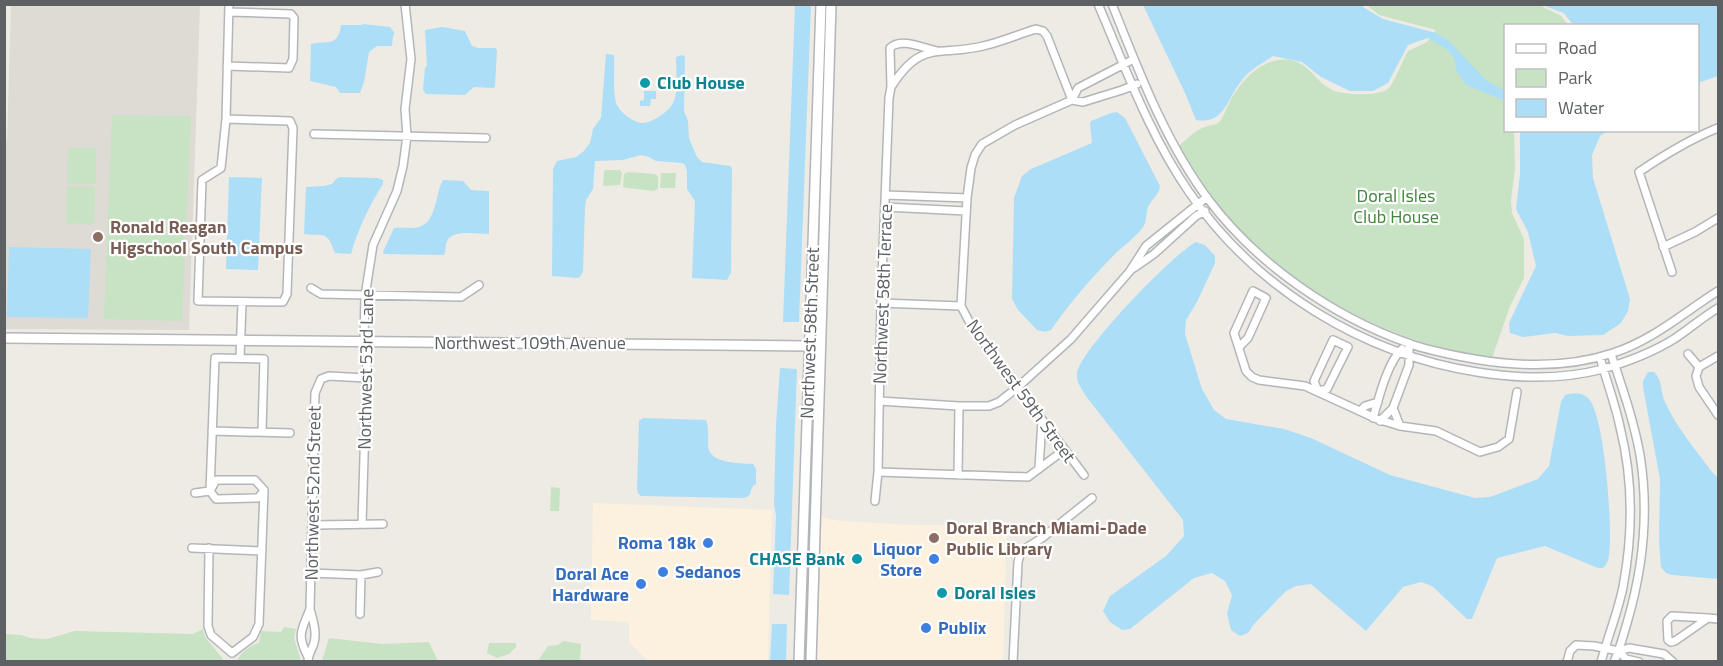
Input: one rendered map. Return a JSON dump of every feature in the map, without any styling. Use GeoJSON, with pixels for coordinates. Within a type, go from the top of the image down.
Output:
{"type":"FeatureCollection","features":[{"type":"Feature","properties":{"kind":"street","name":"Northwest 53rd Lane"},"geometry":{"type":"LineString","coordinates":[[362,524],[367,357],[364,342],[364,296],[373,245],[397,191],[403,166],[407,136],[405,109],[411,59],[405,4]]}},
{"type":"Feature","properties":{"kind":"street","name":"Northwest 58th Street"},"geometry":{"type":"LineString","coordinates":[[800,662],[821,4]]}},
{"type":"Feature","properties":{"kind":"street","name":"Northwest 58th Street"},"geometry":{"type":"LineString","coordinates":[[811,662],[831,4]]}},
{"type":"Feature","properties":{"kind":"street"},"geometry":{"type":"LineString","coordinates":[[1098,4],[1159,142],[1203,212],[1216,228],[1247,260],[1291,296],[1332,321],[1383,346],[1409,356],[1458,369],[1509,377],[1563,376],[1603,369],[1643,354],[1672,340],[1719,308]]}},
{"type":"Feature","properties":{"kind":"street"},"geometry":{"type":"LineString","coordinates":[[1112,4],[1143,81],[1171,140],[1214,206],[1250,247],[1317,298],[1360,322],[1409,343],[1459,356],[1526,365],[1558,364],[1611,354],[1650,337],[1719,291]]}},
{"type":"Feature","properties":{"kind":"street"},"geometry":{"type":"LineString","coordinates":[[226,119],[290,121],[293,128],[287,294],[283,302],[198,301],[202,180],[221,168],[226,119],[227,66],[229,8],[291,14],[294,18],[293,58],[289,68],[227,66]]}},
{"type":"Feature","properties":{"kind":"street"},"geometry":{"type":"LineString","coordinates":[[891,87],[898,75],[923,54],[983,46],[1036,29],[1043,31],[1047,36],[1072,100]]}},
{"type":"Feature","properties":{"kind":"street","name":"Northwest 58th Terrace"},"geometry":{"type":"LineString","coordinates":[[875,501],[878,471],[881,303],[891,87],[890,48],[902,42],[937,51]]}},
{"type":"Feature","properties":{"kind":"street"},"geometry":{"type":"LineString","coordinates":[[1072,100],[1078,88],[1134,59]]}},
{"type":"Feature","properties":{"kind":"street"},"geometry":{"type":"LineString","coordinates":[[1072,100],[1083,102],[1143,81]]}},
{"type":"Feature","properties":{"kind":"street","name":"Northwest 59th Street"},"geometry":{"type":"LineString","coordinates":[[1072,100],[994,136],[982,144],[975,155],[967,198],[961,306],[972,327],[1084,475]]}},
{"type":"Feature","properties":{"kind":"street"},"geometry":{"type":"LineString","coordinates":[[1672,272],[1639,172],[1673,150],[1719,128]]}},
{"type":"Feature","properties":{"kind":"street"},"geometry":{"type":"LineString","coordinates":[[314,134],[486,138]]}},
{"type":"Feature","properties":{"kind":"street"},"geometry":{"type":"LineString","coordinates":[[885,195],[967,198]]}},
{"type":"Feature","properties":{"kind":"street"},"geometry":{"type":"LineString","coordinates":[[879,402],[989,406],[999,402],[1071,339],[1130,271],[1146,246],[1207,197]]}},
{"type":"Feature","properties":{"kind":"street"},"geometry":{"type":"LineString","coordinates":[[1130,271],[1154,254],[1196,216],[1214,206]]}},
{"type":"Feature","properties":{"kind":"street"},"geometry":{"type":"LineString","coordinates":[[885,207],[966,211]]}},
{"type":"Feature","properties":{"kind":"street"},"geometry":{"type":"LineString","coordinates":[[1663,247],[1719,218]]}},
{"type":"Feature","properties":{"kind":"street"},"geometry":{"type":"LineString","coordinates":[[310,288],[321,294],[461,297],[479,285]]}},
{"type":"Feature","properties":{"kind":"street"},"geometry":{"type":"LineString","coordinates":[[1239,347],[1248,338],[1266,298],[1253,291],[1235,329],[1234,336],[1244,367],[1252,377],[1259,380],[1295,384],[1318,391],[1377,419],[1400,426],[1436,431],[1480,452],[1490,451],[1503,445],[1509,439],[1517,393]]}},
{"type":"Feature","properties":{"kind":"street"},"geometry":{"type":"LineString","coordinates":[[240,358],[242,303]]}},
{"type":"Feature","properties":{"kind":"street"},"geometry":{"type":"LineString","coordinates":[[881,303],[961,306]]}},
{"type":"Feature","properties":{"kind":"street","name":"Northwest 109th Avenue"},"geometry":{"type":"LineString","coordinates":[[4,338],[820,346]]}},
{"type":"Feature","properties":{"kind":"street"},"geometry":{"type":"LineString","coordinates":[[1333,340],[1348,347],[1327,389],[1318,391],[1314,381],[1333,340]]}},
{"type":"Feature","properties":{"kind":"street"},"geometry":{"type":"LineString","coordinates":[[1377,419],[1378,402],[1393,360],[1409,343]]}},
{"type":"Feature","properties":{"kind":"street"},"geometry":{"type":"LineString","coordinates":[[1377,419],[1393,408],[1409,365],[1409,343]]}},
{"type":"Feature","properties":{"kind":"street"},"geometry":{"type":"LineString","coordinates":[[1611,354],[1639,453],[1644,513],[1642,557],[1637,589],[1614,662]]}},
{"type":"Feature","properties":{"kind":"street"},"geometry":{"type":"LineString","coordinates":[[1688,354],[1699,367]]}},
{"type":"Feature","properties":{"kind":"street"},"geometry":{"type":"LineString","coordinates":[[1719,356],[1699,367],[1696,376],[1699,387],[1719,415]]}},
{"type":"Feature","properties":{"kind":"street"},"geometry":{"type":"LineString","coordinates":[[1600,357],[1620,427],[1630,494],[1627,564],[1622,590],[1601,662]]}},
{"type":"Feature","properties":{"kind":"street"},"geometry":{"type":"LineString","coordinates":[[262,431],[264,359],[215,358],[210,491],[216,499],[258,498],[264,490]]}},
{"type":"Feature","properties":{"kind":"street","name":"Northwest 52nd Street"},"geometry":{"type":"LineString","coordinates":[[308,659],[315,641],[315,629],[310,609],[315,393],[321,380],[329,376],[366,378]]}},
{"type":"Feature","properties":{"kind":"street"},"geometry":{"type":"LineString","coordinates":[[1384,386],[1399,393]]}},
{"type":"Feature","properties":{"kind":"street"},"geometry":{"type":"LineString","coordinates":[[1360,411],[1365,406],[1378,402]]}},
{"type":"Feature","properties":{"kind":"street"},"geometry":{"type":"LineString","coordinates":[[958,475],[959,406]]}},
{"type":"Feature","properties":{"kind":"street"},"geometry":{"type":"LineString","coordinates":[[1393,408],[1400,426]]}},
{"type":"Feature","properties":{"kind":"street"},"geometry":{"type":"LineString","coordinates":[[1040,468],[1042,420]]}},
{"type":"Feature","properties":{"kind":"street"},"geometry":{"type":"LineString","coordinates":[[212,431],[290,433]]}},
{"type":"Feature","properties":{"kind":"street"},"geometry":{"type":"LineString","coordinates":[[878,471],[1028,477],[1064,450]]}},
{"type":"Feature","properties":{"kind":"street"},"geometry":{"type":"LineString","coordinates":[[210,491],[216,480],[255,480],[264,490],[259,624],[254,637],[232,653]]}},
{"type":"Feature","properties":{"kind":"street"},"geometry":{"type":"LineString","coordinates":[[195,493],[210,491]]}},
{"type":"Feature","properties":{"kind":"street"},"geometry":{"type":"LineString","coordinates":[[1014,662],[1020,555],[1092,498]]}},
{"type":"Feature","properties":{"kind":"street"},"geometry":{"type":"LineString","coordinates":[[313,525],[383,524]]}},
{"type":"Feature","properties":{"kind":"street"},"geometry":{"type":"LineString","coordinates":[[192,548],[262,550]]}},
{"type":"Feature","properties":{"kind":"street"},"geometry":{"type":"LineString","coordinates":[[209,548],[208,626],[212,635],[232,653],[232,662]]}},
{"type":"Feature","properties":{"kind":"street"},"geometry":{"type":"LineString","coordinates":[[311,573],[362,575],[378,572]]}},
{"type":"Feature","properties":{"kind":"street"},"geometry":{"type":"LineString","coordinates":[[360,614],[362,575]]}},
{"type":"Feature","properties":{"kind":"street","name":"Northwest 52nd Street"},"geometry":{"type":"LineString","coordinates":[[308,659],[300,639],[310,609]]}},
{"type":"Feature","properties":{"kind":"street"},"geometry":{"type":"LineString","coordinates":[[1708,618],[1675,641],[1668,640],[1667,621],[1672,616],[1708,618],[1719,619]]}},
{"type":"Feature","properties":{"kind":"street"},"geometry":{"type":"LineString","coordinates":[[302,628],[315,629]]}},
{"type":"Feature","properties":{"kind":"street"},"geometry":{"type":"LineString","coordinates":[[1567,662],[1570,651],[1576,645],[1619,651],[1629,648],[1664,654],[1673,662]]}},
{"type":"Feature","properties":{"kind":"street"},"geometry":{"type":"LineString","coordinates":[[1619,651],[1619,662]]}},
{"type":"Feature","properties":{"kind":"street"},"geometry":{"type":"LineString","coordinates":[[1619,651],[1626,659],[1639,662]]}},
{"type":"Feature","properties":{"kind":"shaded area","name":"Ronald Reagan Higschool South Campus"},"geometry":{"type":"Polygon","coordinates":[[[11,5],[200,5],[189,330],[5,329],[4,145],[7,139],[11,5]]]}},
{"type":"Feature","properties":{"kind":"shaded area"},"geometry":{"type":"Polygon","coordinates":[[[593,503],[772,510],[768,661],[648,661],[629,642],[629,622],[591,620],[593,503]]]}},
{"type":"Feature","properties":{"kind":"shaded area"},"geometry":{"type":"Polygon","coordinates":[[[822,517],[840,521],[911,525],[1007,526],[1003,661],[817,661],[822,517]]]}},
{"type":"Feature","properties":{"kind":"green space","name":"Doral Isles Club House"},"geometry":{"type":"Polygon","coordinates":[[[1367,5],[1539,5],[1561,16],[1567,24],[1504,24],[1504,132],[1514,132],[1515,168],[1511,200],[1512,213],[1524,239],[1524,278],[1510,306],[1492,358],[1438,347],[1388,330],[1326,299],[1297,280],[1245,235],[1221,209],[1200,181],[1179,146],[1198,130],[1219,122],[1242,83],[1260,68],[1274,61],[1285,59],[1301,64],[1325,85],[1337,92],[1370,94],[1389,88],[1408,51],[1427,42],[1436,30],[1379,15],[1367,5]]]}},
{"type":"Feature","properties":{"kind":"green space"},"geometry":{"type":"Polygon","coordinates":[[[112,115],[191,116],[182,321],[104,319],[112,115]]]}},
{"type":"Feature","properties":{"kind":"green space"},"geometry":{"type":"Polygon","coordinates":[[[68,148],[96,148],[96,184],[67,184],[68,148]]]}},
{"type":"Feature","properties":{"kind":"green space"},"geometry":{"type":"Polygon","coordinates":[[[606,170],[620,170],[622,173],[620,185],[603,186],[606,170]]]}},
{"type":"Feature","properties":{"kind":"green space"},"geometry":{"type":"Polygon","coordinates":[[[628,172],[655,174],[658,177],[658,189],[654,191],[623,187],[624,174],[628,172]]]}},
{"type":"Feature","properties":{"kind":"green space"},"geometry":{"type":"Polygon","coordinates":[[[661,173],[676,173],[675,188],[660,188],[661,173]]]}},
{"type":"Feature","properties":{"kind":"green space"},"geometry":{"type":"Polygon","coordinates":[[[67,186],[95,187],[94,224],[66,223],[67,186]]]}},
{"type":"Feature","properties":{"kind":"green space"},"geometry":{"type":"Polygon","coordinates":[[[551,487],[560,488],[559,511],[550,511],[551,487]]]}},
{"type":"Feature","properties":{"kind":"green space"},"geometry":{"type":"Polygon","coordinates":[[[284,627],[296,629],[294,638],[301,661],[237,661],[246,650],[259,643],[261,631],[281,632],[284,627]]]}},
{"type":"Feature","properties":{"kind":"green space"},"geometry":{"type":"Polygon","coordinates":[[[203,629],[205,637],[223,661],[5,661],[5,634],[47,639],[75,631],[193,634],[203,629]]]}},
{"type":"Feature","properties":{"kind":"green space"},"geometry":{"type":"Polygon","coordinates":[[[329,638],[382,644],[429,642],[438,661],[322,661],[329,638]]]}},
{"type":"Feature","properties":{"kind":"green space"},"geometry":{"type":"Polygon","coordinates":[[[563,641],[581,644],[580,661],[538,661],[548,646],[558,645],[563,641]]]}},
{"type":"Feature","properties":{"kind":"green space"},"geometry":{"type":"Polygon","coordinates":[[[489,643],[516,643],[516,647],[509,654],[497,658],[487,653],[489,643]]]}},
{"type":"Feature","properties":{"kind":"water"},"geometry":{"type":"Polygon","coordinates":[[[795,5],[811,5],[799,322],[783,322],[795,5]]]}},
{"type":"Feature","properties":{"kind":"water"},"geometry":{"type":"Polygon","coordinates":[[[1143,5],[1363,5],[1383,19],[1436,33],[1449,41],[1486,80],[1504,90],[1504,101],[1466,85],[1456,70],[1454,58],[1448,50],[1428,38],[1408,45],[1388,83],[1373,91],[1350,91],[1321,77],[1302,62],[1273,56],[1245,76],[1224,109],[1213,118],[1196,120],[1143,5]]]}},
{"type":"Feature","properties":{"kind":"water"},"geometry":{"type":"Polygon","coordinates":[[[1542,5],[1718,5],[1718,76],[1699,83],[1699,24],[1572,24],[1564,13],[1542,5]]]}},
{"type":"Feature","properties":{"kind":"water"},"geometry":{"type":"Polygon","coordinates":[[[363,24],[390,27],[394,35],[392,46],[377,46],[369,52],[360,93],[340,93],[336,87],[310,81],[311,44],[331,42],[340,32],[341,25],[363,24]]]}},
{"type":"Feature","properties":{"kind":"water"},"geometry":{"type":"Polygon","coordinates":[[[442,27],[465,31],[472,46],[497,50],[495,87],[474,87],[465,95],[426,94],[423,90],[427,66],[425,30],[442,27]]]}},
{"type":"Feature","properties":{"kind":"water"},"geometry":{"type":"Polygon","coordinates":[[[606,54],[614,55],[614,87],[617,105],[628,117],[643,123],[660,116],[673,103],[677,87],[676,57],[682,55],[685,57],[684,111],[693,148],[702,162],[732,168],[731,272],[727,280],[692,278],[695,201],[687,189],[685,165],[656,161],[641,155],[623,160],[595,161],[593,189],[586,200],[585,207],[583,271],[577,278],[552,276],[553,169],[557,161],[576,157],[590,143],[593,129],[601,118],[606,54]]]}},
{"type":"Feature","properties":{"kind":"water"},"geometry":{"type":"Polygon","coordinates":[[[644,91],[656,91],[656,99],[651,99],[650,106],[640,106],[640,101],[644,100],[644,91]]]}},
{"type":"Feature","properties":{"kind":"water"},"geometry":{"type":"Polygon","coordinates":[[[1117,112],[1125,118],[1160,186],[1159,189],[1149,205],[1145,224],[1140,231],[1097,273],[1051,330],[1045,332],[1037,330],[1018,310],[1012,299],[1014,198],[1022,176],[1031,169],[1092,143],[1091,121],[1117,112]]]}},
{"type":"Feature","properties":{"kind":"water"},"geometry":{"type":"Polygon","coordinates":[[[1520,132],[1606,132],[1600,136],[1592,155],[1593,178],[1630,299],[1628,311],[1621,323],[1603,335],[1568,336],[1555,333],[1523,337],[1510,333],[1509,323],[1536,266],[1528,232],[1516,209],[1520,174],[1520,132]]]}},
{"type":"Feature","properties":{"kind":"water"},"geometry":{"type":"Polygon","coordinates":[[[229,177],[262,178],[258,270],[226,269],[229,177]]]}},
{"type":"Feature","properties":{"kind":"water"},"geometry":{"type":"Polygon","coordinates":[[[340,177],[383,180],[351,254],[335,253],[325,236],[304,234],[306,187],[332,184],[340,177]]]}},
{"type":"Feature","properties":{"kind":"water"},"geometry":{"type":"Polygon","coordinates":[[[443,180],[463,181],[471,190],[489,191],[489,234],[454,235],[447,241],[444,255],[384,254],[394,228],[419,227],[429,220],[443,180]]]}},
{"type":"Feature","properties":{"kind":"water"},"geometry":{"type":"Polygon","coordinates":[[[1196,242],[1205,245],[1215,256],[1215,263],[1186,320],[1185,334],[1202,389],[1214,410],[1226,419],[1284,429],[1311,438],[1390,475],[1475,498],[1490,497],[1538,479],[1549,466],[1561,402],[1565,395],[1576,393],[1587,397],[1599,424],[1609,499],[1610,543],[1609,558],[1605,566],[1598,568],[1545,546],[1497,558],[1472,619],[1467,619],[1432,586],[1421,582],[1403,587],[1366,631],[1311,584],[1296,586],[1286,591],[1248,633],[1240,636],[1231,630],[1227,614],[1232,595],[1225,581],[1212,573],[1194,578],[1130,629],[1122,630],[1110,622],[1103,611],[1110,596],[1166,556],[1184,536],[1183,520],[1085,395],[1078,382],[1077,373],[1094,344],[1129,303],[1168,264],[1196,242]]]}},
{"type":"Feature","properties":{"kind":"water"},"geometry":{"type":"Polygon","coordinates":[[[9,247],[91,249],[88,318],[7,317],[9,247]]]}},
{"type":"Feature","properties":{"kind":"water"},"geometry":{"type":"Polygon","coordinates":[[[780,368],[797,369],[789,595],[773,594],[776,425],[780,368]]]}},
{"type":"Feature","properties":{"kind":"water"},"geometry":{"type":"Polygon","coordinates":[[[1648,372],[1654,372],[1657,375],[1663,398],[1675,420],[1718,478],[1718,579],[1672,575],[1666,573],[1661,567],[1660,479],[1643,387],[1643,381],[1648,372]]]}},
{"type":"Feature","properties":{"kind":"water"},"geometry":{"type":"Polygon","coordinates":[[[643,418],[706,420],[709,451],[713,456],[733,463],[753,464],[756,469],[756,484],[750,494],[742,498],[641,496],[637,489],[639,421],[643,418]]]}},
{"type":"Feature","properties":{"kind":"water"},"geometry":{"type":"Polygon","coordinates":[[[772,624],[787,624],[786,661],[770,661],[772,624]]]}},
{"type":"Feature","properties":{"kind":"place","name":"Club House"},"geometry":{"type":"Point","coordinates":[645,83]}},
{"type":"Feature","properties":{"kind":"place","name":"Ronald Reagan Higschool South Campus"},"geometry":{"type":"Point","coordinates":[98,237]}},
{"type":"Feature","properties":{"kind":"place","name":"Doral Branch Miami-Dade Public Library"},"geometry":{"type":"Point","coordinates":[934,538]}},
{"type":"Feature","properties":{"kind":"place","name":"Roma 18k"},"geometry":{"type":"Point","coordinates":[708,543]}},
{"type":"Feature","properties":{"kind":"place","name":"CHASE Bank"},"geometry":{"type":"Point","coordinates":[857,559]}},
{"type":"Feature","properties":{"kind":"place","name":"Liquor Store"},"geometry":{"type":"Point","coordinates":[934,559]}},
{"type":"Feature","properties":{"kind":"place","name":"Sedanos"},"geometry":{"type":"Point","coordinates":[663,572]}},
{"type":"Feature","properties":{"kind":"place","name":"Doral Ace Hardware"},"geometry":{"type":"Point","coordinates":[641,584]}},
{"type":"Feature","properties":{"kind":"place","name":"Doral Isles"},"geometry":{"type":"Point","coordinates":[942,593]}},
{"type":"Feature","properties":{"kind":"place","name":"Publix"},"geometry":{"type":"Point","coordinates":[926,628]}}]}
